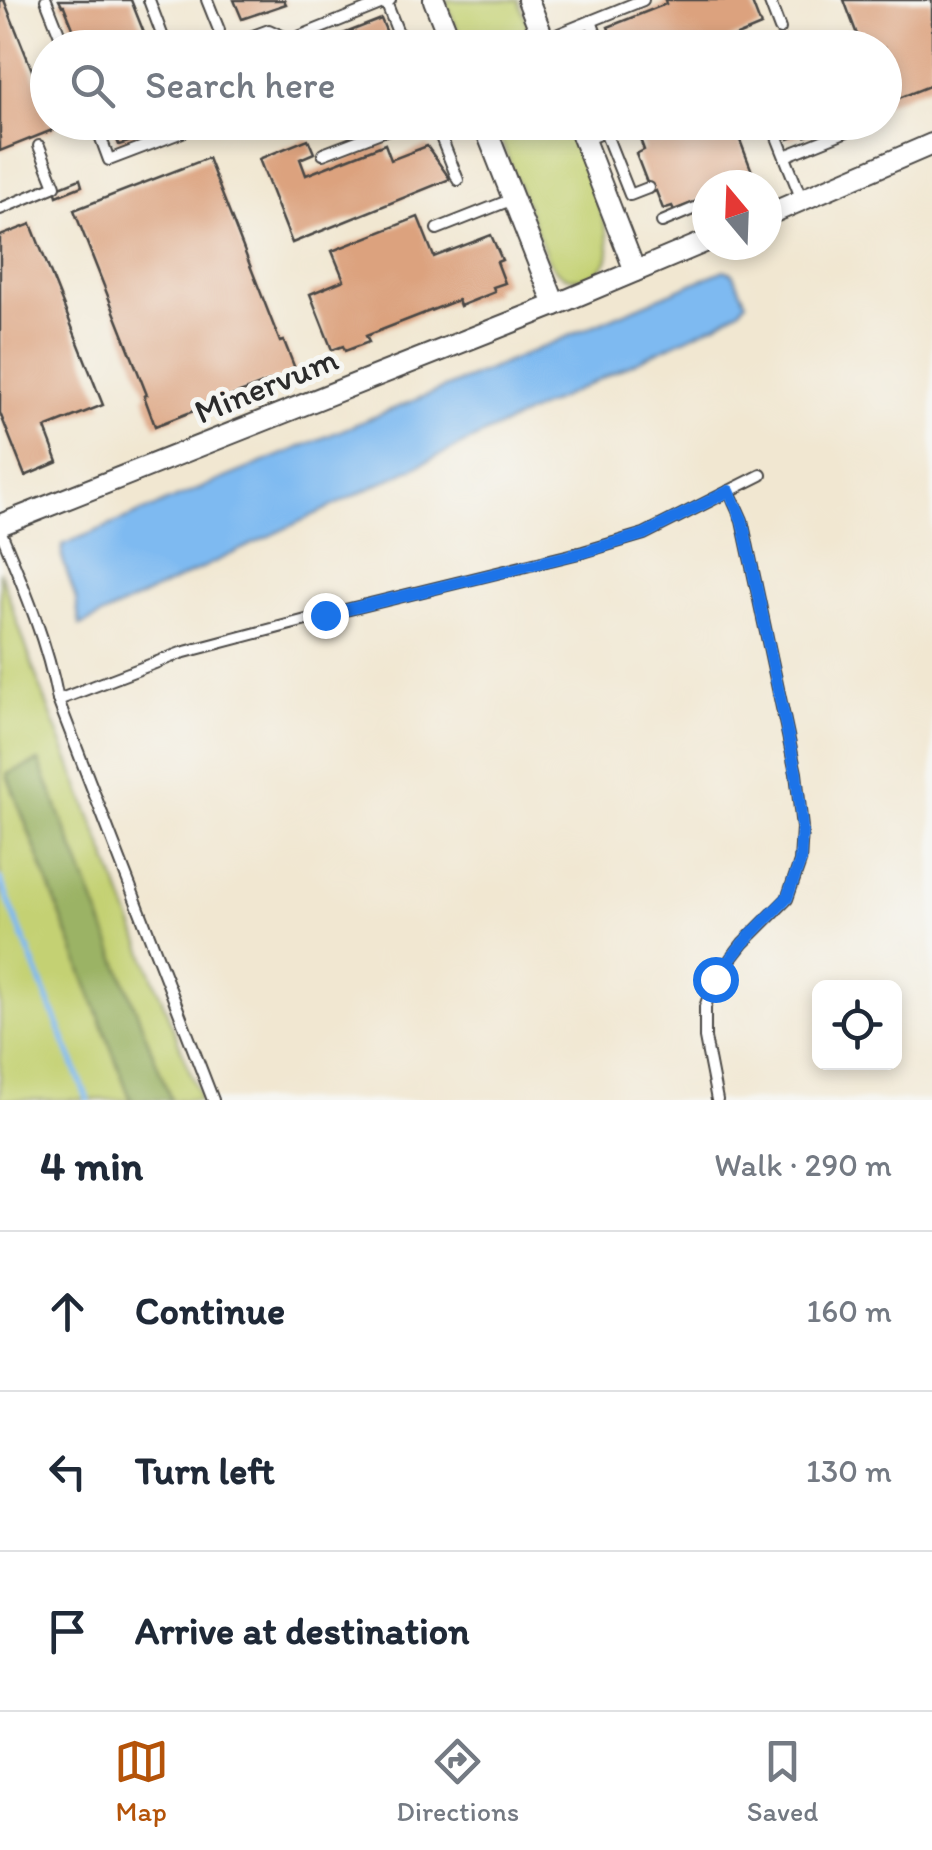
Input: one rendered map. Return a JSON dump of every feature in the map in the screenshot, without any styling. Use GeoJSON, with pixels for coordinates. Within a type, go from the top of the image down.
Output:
{"type":"FeatureCollection","features":[{"type":"Feature","properties":{"kind":"street"},"geometry":{"type":"LineString","coordinates":[[434,0],[446,30]]}},
{"type":"Feature","properties":{"kind":"street"},"geometry":{"type":"LineString","coordinates":[[528,0],[540,30]]}},
{"type":"Feature","properties":{"kind":"street"},"geometry":{"type":"LineString","coordinates":[[489,140],[555,306]]}},
{"type":"Feature","properties":{"kind":"street"},"geometry":{"type":"LineString","coordinates":[[584,140],[635,272]]}},
{"type":"Feature","properties":{"kind":"street"},"geometry":{"type":"LineString","coordinates":[[782,209],[932,144]]}},
{"type":"Feature","properties":{"kind":"street","name":"Minervum"},"geometry":{"type":"LineString","coordinates":[[0,527],[692,247]]}},
{"type":"Feature","properties":{"kind":"lane"},"geometry":{"type":"LineString","coordinates":[[46,0],[58,30]]}},
{"type":"Feature","properties":{"kind":"lane"},"geometry":{"type":"LineString","coordinates":[[149,0],[160,30]]}},
{"type":"Feature","properties":{"kind":"lane"},"geometry":{"type":"LineString","coordinates":[[208,0],[220,30]]}},
{"type":"Feature","properties":{"kind":"lane"},"geometry":{"type":"LineString","coordinates":[[575,30],[643,0]]}},
{"type":"Feature","properties":{"kind":"lane"},"geometry":{"type":"LineString","coordinates":[[769,0],[780,29]]}},
{"type":"Feature","properties":{"kind":"lane"},"geometry":{"type":"LineString","coordinates":[[316,30],[388,1],[398,30]]}},
{"type":"Feature","properties":{"kind":"lane"},"geometry":{"type":"LineString","coordinates":[[591,22],[594,30]]}},
{"type":"Feature","properties":{"kind":"lane"},"geometry":{"type":"LineString","coordinates":[[101,140],[109,160],[161,140]]}},
{"type":"Feature","properties":{"kind":"lane"},"geometry":{"type":"LineString","coordinates":[[323,154],[360,140]]}},
{"type":"Feature","properties":{"kind":"lane"},"geometry":{"type":"LineString","coordinates":[[442,140],[458,180]]}},
{"type":"Feature","properties":{"kind":"lane"},"geometry":{"type":"LineString","coordinates":[[608,140],[630,194]]}},
{"type":"Feature","properties":{"kind":"lane"},"geometry":{"type":"LineString","coordinates":[[778,140],[802,200]]}},
{"type":"Feature","properties":{"kind":"lane"},"geometry":{"type":"LineString","coordinates":[[784,156],[824,140]]}},
{"type":"Feature","properties":{"kind":"lane"},"geometry":{"type":"LineString","coordinates":[[0,210],[55,186],[39,146]]}},
{"type":"Feature","properties":{"kind":"lane"},"geometry":{"type":"LineString","coordinates":[[608,203],[648,188]]}},
{"type":"Feature","properties":{"kind":"lane"},"geometry":{"type":"LineString","coordinates":[[436,229],[513,200]]}},
{"type":"Feature","properties":{"kind":"lane"},"geometry":{"type":"LineString","coordinates":[[662,222],[692,209]]}},
{"type":"Feature","properties":{"kind":"lane"},"geometry":{"type":"LineString","coordinates":[[58,700],[181,653],[644,534],[761,474]]}},
{"type":"Feature","properties":{"kind":"lane"},"geometry":{"type":"LineString","coordinates":[[717,1100],[705,1038],[705,1007],[715,979],[787,898],[800,862],[802,828],[796,773],[742,520],[729,491]]}},
{"type":"Feature","properties":{"kind":"lane"},"geometry":{"type":"LineString","coordinates":[[0,527],[52,665],[58,700],[213,1100]]}},
{"type":"Feature","properties":{"kind":"green space"},"geometry":{"type":"Polygon","coordinates":[[[445,0],[518,0],[530,30],[457,30],[445,0]]]}},
{"type":"Feature","properties":{"kind":"green space"},"geometry":{"type":"Polygon","coordinates":[[[501,140],[573,140],[594,191],[609,246],[604,264],[585,277],[572,278],[558,272],[547,258],[501,140]]]}},
{"type":"Feature","properties":{"kind":"green space"},"geometry":{"type":"Polygon","coordinates":[[[0,571],[35,673],[201,1100],[171,1100],[47,781],[7,775],[131,1100],[0,1100],[0,571]]]}},
{"type":"Feature","properties":{"kind":"green space"},"geometry":{"type":"Polygon","coordinates":[[[39,761],[171,1100],[131,1100],[7,774],[39,761]]]}},
{"type":"Feature","properties":{"kind":"water"},"geometry":{"type":"Polygon","coordinates":[[[724,270],[733,273],[746,302],[718,323],[80,626],[62,545],[724,270]]]}},
{"type":"Feature","properties":{"kind":"building"},"geometry":{"type":"Polygon","coordinates":[[[0,0],[4,0],[30,65],[30,139],[0,151],[0,0]]]}},
{"type":"Feature","properties":{"kind":"building"},"geometry":{"type":"Polygon","coordinates":[[[59,0],[131,0],[143,30],[74,30],[59,0]]]}},
{"type":"Feature","properties":{"kind":"building"},"geometry":{"type":"Polygon","coordinates":[[[234,0],[284,0],[286,4],[242,19],[234,0]]]}},
{"type":"Feature","properties":{"kind":"building"},"geometry":{"type":"Polygon","coordinates":[[[665,0],[751,0],[761,26],[751,30],[609,30],[608,27],[666,4],[665,0]]]}},
{"type":"Feature","properties":{"kind":"building"},"geometry":{"type":"Polygon","coordinates":[[[844,0],[932,0],[932,85],[902,97],[902,30],[855,30],[844,0]]]}},
{"type":"Feature","properties":{"kind":"building"},"geometry":{"type":"Polygon","coordinates":[[[381,19],[386,30],[353,30],[381,19]]]}},
{"type":"Feature","properties":{"kind":"building"},"geometry":{"type":"Polygon","coordinates":[[[308,140],[314,153],[300,159],[306,175],[385,144],[391,160],[427,146],[450,179],[292,243],[259,159],[308,140]]]}},
{"type":"Feature","properties":{"kind":"building"},"geometry":{"type":"Polygon","coordinates":[[[640,140],[740,140],[751,170],[692,170],[692,203],[674,210],[672,206],[663,209],[656,191],[651,193],[636,154],[644,150],[640,140]]]}},
{"type":"Feature","properties":{"kind":"building"},"geometry":{"type":"Polygon","coordinates":[[[208,158],[280,342],[284,341],[296,371],[155,426],[144,396],[147,395],[74,210],[208,158]]]}},
{"type":"Feature","properties":{"kind":"building"},"geometry":{"type":"Polygon","coordinates":[[[80,179],[82,186],[57,196],[55,189],[80,179]]]}},
{"type":"Feature","properties":{"kind":"building"},"geometry":{"type":"Polygon","coordinates":[[[418,217],[434,257],[491,235],[502,260],[497,262],[505,283],[493,287],[495,292],[460,306],[458,300],[366,336],[369,342],[345,351],[343,346],[332,350],[310,294],[344,280],[332,251],[418,217]]]}},
{"type":"Feature","properties":{"kind":"building"},"geometry":{"type":"Polygon","coordinates":[[[31,224],[103,405],[45,428],[58,462],[25,476],[0,413],[0,236],[31,224]]]}},
{"type":"Feature","properties":{"kind":"waterway"},"geometry":{"type":"LineString","coordinates":[[0,879],[88,1100]]}},
{"type":"Feature","properties":{"kind":"route"},"geometry":{"type":"LineString","coordinates":[[325,615],[644,534],[729,491],[742,520],[796,773],[802,828],[800,862],[787,898],[715,979]]}}]}
